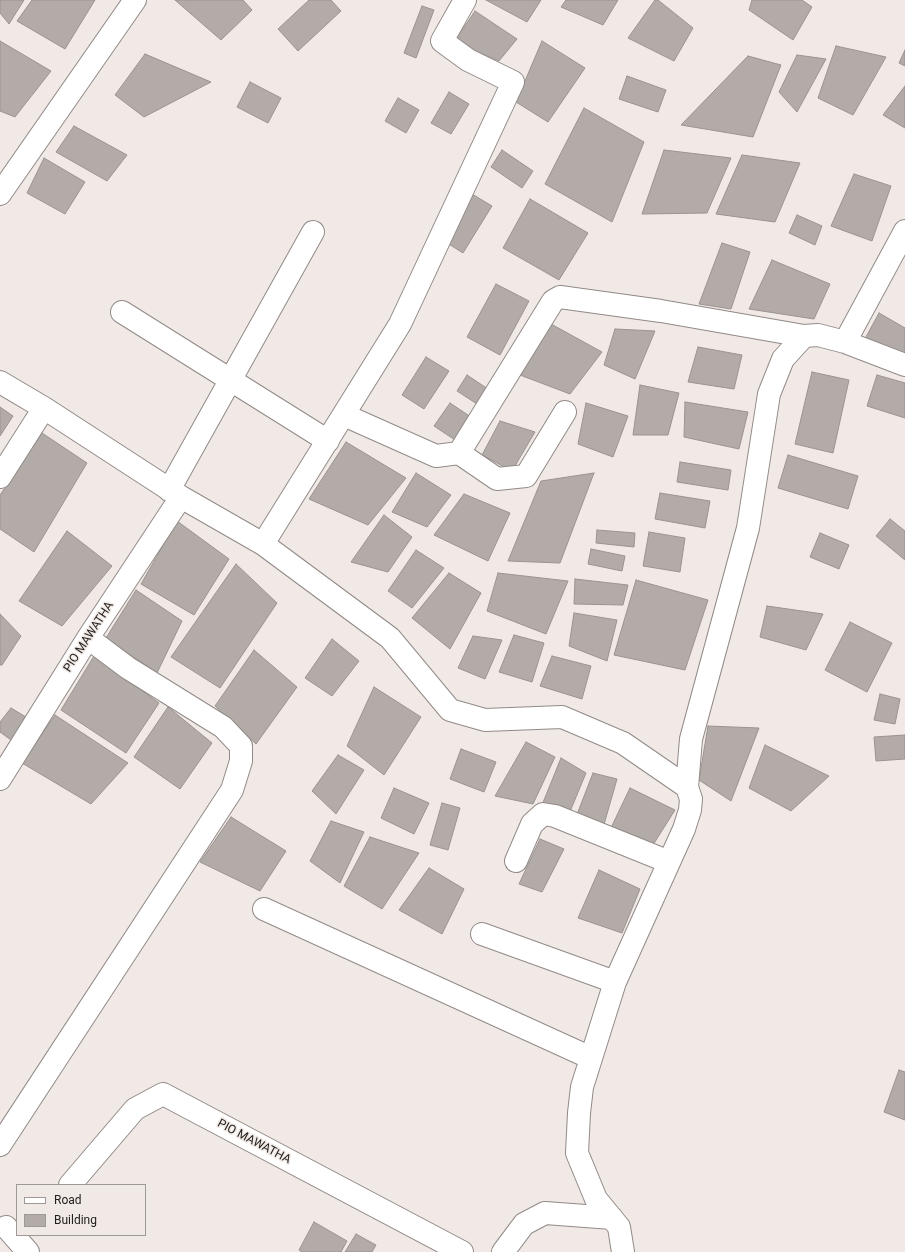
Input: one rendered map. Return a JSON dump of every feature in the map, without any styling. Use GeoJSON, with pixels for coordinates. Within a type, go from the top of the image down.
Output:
{"type":"FeatureCollection","features":[{"type":"Feature","properties":{"kind":"street"},"geometry":{"type":"LineString","coordinates":[[0,194],[135,0]]}},
{"type":"Feature","properties":{"kind":"street"},"geometry":{"type":"LineString","coordinates":[[263,544],[400,324],[513,82],[468,60],[442,41],[465,0]]}},
{"type":"Feature","properties":{"kind":"street"},"geometry":{"type":"LineString","coordinates":[[845,342],[905,231]]}},
{"type":"Feature","properties":{"kind":"street","name":"PIO MAWATHA"},"geometry":{"type":"LineString","coordinates":[[0,779],[88,638],[175,493],[230,380],[313,232]]}},
{"type":"Feature","properties":{"kind":"street"},"geometry":{"type":"LineString","coordinates":[[459,453],[553,301],[560,297],[661,311],[804,336],[818,335],[845,342],[905,365]]}},
{"type":"Feature","properties":{"kind":"street"},"geometry":{"type":"LineString","coordinates":[[122,312],[328,441]]}},
{"type":"Feature","properties":{"kind":"street"},"geometry":{"type":"LineString","coordinates":[[623,1252],[619,1227],[596,1198],[577,1153],[582,1087],[615,982],[684,829],[690,810],[691,799],[687,787],[691,739],[748,528],[769,394],[783,359],[804,336]]}},
{"type":"Feature","properties":{"kind":"street"},"geometry":{"type":"LineString","coordinates":[[0,382],[44,408],[175,493],[263,544],[390,638],[450,710],[485,720],[562,717],[623,743],[687,787]]}},
{"type":"Feature","properties":{"kind":"street"},"geometry":{"type":"LineString","coordinates":[[0,477],[44,408]]}},
{"type":"Feature","properties":{"kind":"street"},"geometry":{"type":"LineString","coordinates":[[344,415],[436,456],[459,453],[497,480],[526,476],[565,412]]}},
{"type":"Feature","properties":{"kind":"street"},"geometry":{"type":"LineString","coordinates":[[0,1145],[232,790],[241,761],[241,746],[223,727],[128,668],[88,638]]}},
{"type":"Feature","properties":{"kind":"street"},"geometry":{"type":"LineString","coordinates":[[516,862],[532,824],[543,814],[555,816],[669,862]]}},
{"type":"Feature","properties":{"kind":"street"},"geometry":{"type":"LineString","coordinates":[[264,909],[591,1058]]}},
{"type":"Feature","properties":{"kind":"street"},"geometry":{"type":"LineString","coordinates":[[482,934],[615,982]]}},
{"type":"Feature","properties":{"kind":"street","name":"PIO MAWATHA"},"geometry":{"type":"LineString","coordinates":[[71,1184],[136,1109],[163,1094],[462,1252]]}},
{"type":"Feature","properties":{"kind":"street"},"geometry":{"type":"LineString","coordinates":[[503,1252],[524,1224],[545,1213],[612,1218]]}},
{"type":"Feature","properties":{"kind":"street"},"geometry":{"type":"LineString","coordinates":[[8,1225],[16,1236]]}},
{"type":"Feature","properties":{"kind":"street"},"geometry":{"type":"LineString","coordinates":[[16,1236],[28,1252]]}},
{"type":"Feature","properties":{"kind":"building"},"geometry":{"type":"Polygon","coordinates":[[[0,0],[24,0],[9,24],[0,13],[0,0]]]}},
{"type":"Feature","properties":{"kind":"building"},"geometry":{"type":"Polygon","coordinates":[[[32,0],[95,0],[65,49],[17,21],[32,0]]]}},
{"type":"Feature","properties":{"kind":"building"},"geometry":{"type":"Polygon","coordinates":[[[175,0],[243,0],[252,10],[221,40],[175,0]]]}},
{"type":"Feature","properties":{"kind":"building"},"geometry":{"type":"Polygon","coordinates":[[[309,0],[331,0],[341,11],[298,51],[278,29],[309,0]]]}},
{"type":"Feature","properties":{"kind":"building"},"geometry":{"type":"Polygon","coordinates":[[[486,0],[541,0],[527,22],[486,0]]]}},
{"type":"Feature","properties":{"kind":"building"},"geometry":{"type":"Polygon","coordinates":[[[566,0],[618,0],[603,25],[561,7],[566,0]]]}},
{"type":"Feature","properties":{"kind":"building"},"geometry":{"type":"Polygon","coordinates":[[[655,0],[658,0],[693,28],[674,61],[628,38],[655,0]]]}},
{"type":"Feature","properties":{"kind":"building"},"geometry":{"type":"Polygon","coordinates":[[[752,0],[802,0],[812,7],[793,40],[749,10],[752,0]]]}},
{"type":"Feature","properties":{"kind":"building"},"geometry":{"type":"Polygon","coordinates":[[[422,6],[434,10],[416,58],[404,53],[422,6]]]}},
{"type":"Feature","properties":{"kind":"building"},"geometry":{"type":"Polygon","coordinates":[[[475,11],[517,39],[499,61],[454,42],[475,11]]]}},
{"type":"Feature","properties":{"kind":"building"},"geometry":{"type":"Polygon","coordinates":[[[0,41],[51,71],[15,117],[0,111],[0,41]]]}},
{"type":"Feature","properties":{"kind":"building"},"geometry":{"type":"Polygon","coordinates":[[[542,41],[585,68],[548,122],[516,102],[542,41]]]}},
{"type":"Feature","properties":{"kind":"building"},"geometry":{"type":"Polygon","coordinates":[[[836,46],[886,57],[853,115],[818,98],[836,46]]]}},
{"type":"Feature","properties":{"kind":"building"},"geometry":{"type":"Polygon","coordinates":[[[905,50],[905,66],[899,63],[905,50]]]}},
{"type":"Feature","properties":{"kind":"building"},"geometry":{"type":"Polygon","coordinates":[[[145,54],[211,82],[144,117],[115,95],[145,54]]]}},
{"type":"Feature","properties":{"kind":"building"},"geometry":{"type":"Polygon","coordinates":[[[797,55],[826,59],[797,112],[779,92],[797,55]]]}},
{"type":"Feature","properties":{"kind":"building"},"geometry":{"type":"Polygon","coordinates":[[[748,56],[781,65],[753,137],[681,125],[748,56]]]}},
{"type":"Feature","properties":{"kind":"building"},"geometry":{"type":"Polygon","coordinates":[[[627,76],[666,90],[658,112],[619,99],[627,76]]]}},
{"type":"Feature","properties":{"kind":"building"},"geometry":{"type":"Polygon","coordinates":[[[250,82],[281,98],[268,123],[237,107],[250,82]]]}},
{"type":"Feature","properties":{"kind":"building"},"geometry":{"type":"Polygon","coordinates":[[[905,86],[905,128],[883,115],[905,86]]]}},
{"type":"Feature","properties":{"kind":"building"},"geometry":{"type":"Polygon","coordinates":[[[449,92],[469,104],[451,134],[431,123],[449,92]]]}},
{"type":"Feature","properties":{"kind":"building"},"geometry":{"type":"Polygon","coordinates":[[[398,98],[419,110],[406,133],[385,121],[398,98]]]}},
{"type":"Feature","properties":{"kind":"building"},"geometry":{"type":"Polygon","coordinates":[[[584,108],[644,142],[612,222],[545,184],[584,108]]]}},
{"type":"Feature","properties":{"kind":"building"},"geometry":{"type":"Polygon","coordinates":[[[74,126],[127,155],[107,181],[56,152],[74,126]]]}},
{"type":"Feature","properties":{"kind":"building"},"geometry":{"type":"Polygon","coordinates":[[[502,150],[533,171],[522,188],[491,167],[502,150]]]}},
{"type":"Feature","properties":{"kind":"building"},"geometry":{"type":"Polygon","coordinates":[[[664,150],[731,158],[707,213],[642,214],[664,150]]]}},
{"type":"Feature","properties":{"kind":"building"},"geometry":{"type":"Polygon","coordinates":[[[742,155],[800,163],[775,222],[716,214],[742,155]]]}},
{"type":"Feature","properties":{"kind":"building"},"geometry":{"type":"Polygon","coordinates":[[[44,158],[85,182],[65,214],[27,193],[44,158]]]}},
{"type":"Feature","properties":{"kind":"building"},"geometry":{"type":"Polygon","coordinates":[[[854,174],[891,186],[872,241],[831,226],[854,174]]]}},
{"type":"Feature","properties":{"kind":"building"},"geometry":{"type":"Polygon","coordinates":[[[472,194],[492,206],[463,253],[444,241],[472,194]]]}},
{"type":"Feature","properties":{"kind":"building"},"geometry":{"type":"Polygon","coordinates":[[[530,199],[588,233],[559,280],[503,248],[530,199]]]}},
{"type":"Feature","properties":{"kind":"building"},"geometry":{"type":"Polygon","coordinates":[[[797,215],[822,226],[815,245],[789,233],[797,215]]]}},
{"type":"Feature","properties":{"kind":"building"},"geometry":{"type":"Polygon","coordinates":[[[722,243],[750,252],[731,309],[699,304],[722,243]]]}},
{"type":"Feature","properties":{"kind":"building"},"geometry":{"type":"Polygon","coordinates":[[[772,260],[830,284],[814,319],[749,309],[772,260]]]}},
{"type":"Feature","properties":{"kind":"building"},"geometry":{"type":"Polygon","coordinates":[[[496,284],[529,301],[500,355],[467,337],[496,284]]]}},
{"type":"Feature","properties":{"kind":"building"},"geometry":{"type":"Polygon","coordinates":[[[879,313],[905,328],[905,371],[861,346],[879,313]]]}},
{"type":"Feature","properties":{"kind":"building"},"geometry":{"type":"Polygon","coordinates":[[[551,324],[602,352],[570,394],[520,375],[551,324]]]}},
{"type":"Feature","properties":{"kind":"building"},"geometry":{"type":"Polygon","coordinates":[[[615,329],[655,331],[635,379],[604,365],[615,329]]]}},
{"type":"Feature","properties":{"kind":"building"},"geometry":{"type":"Polygon","coordinates":[[[698,347],[742,355],[734,389],[688,382],[698,347]]]}},
{"type":"Feature","properties":{"kind":"building"},"geometry":{"type":"Polygon","coordinates":[[[426,357],[449,371],[424,409],[402,395],[426,357]]]}},
{"type":"Feature","properties":{"kind":"building"},"geometry":{"type":"Polygon","coordinates":[[[812,372],[849,380],[833,453],[795,444],[812,372]]]}},
{"type":"Feature","properties":{"kind":"building"},"geometry":{"type":"Polygon","coordinates":[[[467,375],[488,389],[477,404],[457,391],[467,375]]]}},
{"type":"Feature","properties":{"kind":"building"},"geometry":{"type":"Polygon","coordinates":[[[877,375],[905,383],[905,418],[867,406],[877,375]]]}},
{"type":"Feature","properties":{"kind":"building"},"geometry":{"type":"Polygon","coordinates":[[[640,385],[679,393],[668,435],[633,435],[640,385]]]}},
{"type":"Feature","properties":{"kind":"building"},"geometry":{"type":"Polygon","coordinates":[[[685,402],[748,412],[739,449],[684,437],[685,402]]]}},
{"type":"Feature","properties":{"kind":"building"},"geometry":{"type":"Polygon","coordinates":[[[450,403],[471,417],[455,440],[434,426],[450,403]]]}},
{"type":"Feature","properties":{"kind":"building"},"geometry":{"type":"Polygon","coordinates":[[[586,403],[628,416],[613,457],[578,444],[586,403]]]}},
{"type":"Feature","properties":{"kind":"building"},"geometry":{"type":"Polygon","coordinates":[[[0,407],[13,416],[0,436],[0,407]]]}},
{"type":"Feature","properties":{"kind":"building"},"geometry":{"type":"Polygon","coordinates":[[[500,421],[535,432],[512,471],[482,455],[500,421]]]}},
{"type":"Feature","properties":{"kind":"building"},"geometry":{"type":"Polygon","coordinates":[[[42,433],[87,463],[34,552],[0,529],[0,495],[42,433]]]}},
{"type":"Feature","properties":{"kind":"building"},"geometry":{"type":"Polygon","coordinates":[[[346,442],[406,478],[368,525],[309,499],[346,442]]]}},
{"type":"Feature","properties":{"kind":"building"},"geometry":{"type":"Polygon","coordinates":[[[788,455],[858,476],[848,509],[778,488],[788,455]]]}},
{"type":"Feature","properties":{"kind":"building"},"geometry":{"type":"Polygon","coordinates":[[[680,462],[731,470],[728,490],[677,482],[680,462]]]}},
{"type":"Feature","properties":{"kind":"building"},"geometry":{"type":"Polygon","coordinates":[[[416,473],[451,495],[427,527],[392,512],[416,473]]]}},
{"type":"Feature","properties":{"kind":"building"},"geometry":{"type":"Polygon","coordinates":[[[594,473],[560,563],[508,561],[541,481],[594,473]]]}},
{"type":"Feature","properties":{"kind":"building"},"geometry":{"type":"Polygon","coordinates":[[[660,493],[710,501],[705,528],[655,519],[660,493]]]}},
{"type":"Feature","properties":{"kind":"building"},"geometry":{"type":"Polygon","coordinates":[[[464,494],[510,513],[488,561],[434,535],[464,494]]]}},
{"type":"Feature","properties":{"kind":"building"},"geometry":{"type":"Polygon","coordinates":[[[384,515],[412,537],[388,572],[351,562],[384,515]]]}},
{"type":"Feature","properties":{"kind":"building"},"geometry":{"type":"Polygon","coordinates":[[[890,519],[905,531],[905,560],[876,536],[890,519]]]}},
{"type":"Feature","properties":{"kind":"building"},"geometry":{"type":"Polygon","coordinates":[[[177,521],[229,559],[194,615],[141,584],[177,521]]]}},
{"type":"Feature","properties":{"kind":"building"},"geometry":{"type":"Polygon","coordinates":[[[597,530],[635,533],[634,547],[596,543],[597,530]]]}},
{"type":"Feature","properties":{"kind":"building"},"geometry":{"type":"Polygon","coordinates":[[[67,531],[112,566],[62,626],[19,601],[67,531]]]}},
{"type":"Feature","properties":{"kind":"building"},"geometry":{"type":"Polygon","coordinates":[[[649,532],[685,538],[680,572],[643,566],[649,532]]]}},
{"type":"Feature","properties":{"kind":"building"},"geometry":{"type":"Polygon","coordinates":[[[820,533],[849,545],[839,569],[810,557],[820,533]]]}},
{"type":"Feature","properties":{"kind":"building"},"geometry":{"type":"Polygon","coordinates":[[[591,549],[625,556],[622,571],[588,564],[591,549]]]}},
{"type":"Feature","properties":{"kind":"building"},"geometry":{"type":"Polygon","coordinates":[[[416,550],[444,568],[412,608],[388,591],[416,550]]]}},
{"type":"Feature","properties":{"kind":"building"},"geometry":{"type":"Polygon","coordinates":[[[236,564],[277,603],[220,688],[171,657],[236,564]]]}},
{"type":"Feature","properties":{"kind":"building"},"geometry":{"type":"Polygon","coordinates":[[[449,573],[481,593],[450,649],[412,618],[449,573]]]}},
{"type":"Feature","properties":{"kind":"building"},"geometry":{"type":"Polygon","coordinates":[[[498,573],[568,581],[546,634],[487,611],[498,573]]]}},
{"type":"Feature","properties":{"kind":"building"},"geometry":{"type":"Polygon","coordinates":[[[575,579],[628,585],[623,605],[574,604],[575,579]]]}},
{"type":"Feature","properties":{"kind":"building"},"geometry":{"type":"Polygon","coordinates":[[[636,580],[708,600],[685,670],[614,655],[636,580]]]}},
{"type":"Feature","properties":{"kind":"building"},"geometry":{"type":"Polygon","coordinates":[[[136,590],[182,621],[157,673],[106,638],[136,590]]]}},
{"type":"Feature","properties":{"kind":"building"},"geometry":{"type":"Polygon","coordinates":[[[767,606],[823,614],[806,650],[760,637],[767,606]]]}},
{"type":"Feature","properties":{"kind":"building"},"geometry":{"type":"Polygon","coordinates":[[[574,613],[617,620],[607,661],[569,646],[574,613]]]}},
{"type":"Feature","properties":{"kind":"building"},"geometry":{"type":"Polygon","coordinates":[[[0,614],[21,636],[2,665],[0,665],[0,614]]]}},
{"type":"Feature","properties":{"kind":"building"},"geometry":{"type":"Polygon","coordinates":[[[850,622],[892,643],[867,692],[825,670],[850,622]]]}},
{"type":"Feature","properties":{"kind":"building"},"geometry":{"type":"Polygon","coordinates":[[[514,635],[544,643],[532,682],[499,672],[514,635]]]}},
{"type":"Feature","properties":{"kind":"building"},"geometry":{"type":"Polygon","coordinates":[[[473,636],[502,640],[485,679],[458,668],[473,636]]]}},
{"type":"Feature","properties":{"kind":"building"},"geometry":{"type":"Polygon","coordinates":[[[332,639],[359,661],[332,696],[305,678],[332,639]]]}},
{"type":"Feature","properties":{"kind":"building"},"geometry":{"type":"Polygon","coordinates":[[[254,650],[297,687],[256,744],[215,706],[254,650]]]}},
{"type":"Feature","properties":{"kind":"building"},"geometry":{"type":"Polygon","coordinates":[[[94,656],[159,703],[126,753],[61,710],[94,656]]]}},
{"type":"Feature","properties":{"kind":"building"},"geometry":{"type":"Polygon","coordinates":[[[552,656],[591,666],[582,699],[540,686],[552,656]]]}},
{"type":"Feature","properties":{"kind":"building"},"geometry":{"type":"Polygon","coordinates":[[[374,687],[421,717],[384,775],[347,746],[374,687]]]}},
{"type":"Feature","properties":{"kind":"building"},"geometry":{"type":"Polygon","coordinates":[[[880,694],[900,699],[895,724],[874,720],[880,694]]]}},
{"type":"Feature","properties":{"kind":"building"},"geometry":{"type":"Polygon","coordinates":[[[168,707],[212,743],[180,789],[134,757],[168,707]]]}},
{"type":"Feature","properties":{"kind":"building"},"geometry":{"type":"Polygon","coordinates":[[[11,708],[26,717],[11,740],[0,732],[0,722],[11,708]]]}},
{"type":"Feature","properties":{"kind":"building"},"geometry":{"type":"Polygon","coordinates":[[[55,715],[128,763],[91,804],[22,763],[55,715]]]}},
{"type":"Feature","properties":{"kind":"building"},"geometry":{"type":"Polygon","coordinates":[[[708,726],[759,728],[731,801],[699,780],[708,726]]]}},
{"type":"Feature","properties":{"kind":"building"},"geometry":{"type":"Polygon","coordinates":[[[905,735],[905,759],[876,761],[874,737],[905,735]]]}},
{"type":"Feature","properties":{"kind":"building"},"geometry":{"type":"Polygon","coordinates":[[[526,742],[555,757],[533,804],[495,796],[526,742]]]}},
{"type":"Feature","properties":{"kind":"building"},"geometry":{"type":"Polygon","coordinates":[[[765,745],[829,776],[791,811],[749,788],[765,745]]]}},
{"type":"Feature","properties":{"kind":"building"},"geometry":{"type":"Polygon","coordinates":[[[461,749],[496,762],[484,792],[450,779],[461,749]]]}},
{"type":"Feature","properties":{"kind":"building"},"geometry":{"type":"Polygon","coordinates":[[[338,755],[364,770],[336,814],[312,791],[338,755]]]}},
{"type":"Feature","properties":{"kind":"building"},"geometry":{"type":"Polygon","coordinates":[[[561,758],[586,773],[569,814],[540,810],[561,758]]]}},
{"type":"Feature","properties":{"kind":"building"},"geometry":{"type":"Polygon","coordinates":[[[593,773],[617,779],[603,828],[576,817],[593,773]]]}},
{"type":"Feature","properties":{"kind":"building"},"geometry":{"type":"Polygon","coordinates":[[[394,788],[429,803],[414,834],[381,818],[394,788]]]}},
{"type":"Feature","properties":{"kind":"building"},"geometry":{"type":"Polygon","coordinates":[[[630,788],[675,810],[653,845],[609,832],[630,788]]]}},
{"type":"Feature","properties":{"kind":"building"},"geometry":{"type":"Polygon","coordinates":[[[442,803],[460,808],[448,850],[430,845],[442,803]]]}},
{"type":"Feature","properties":{"kind":"building"},"geometry":{"type":"Polygon","coordinates":[[[231,817],[286,851],[260,891],[200,862],[231,817]]]}},
{"type":"Feature","properties":{"kind":"building"},"geometry":{"type":"Polygon","coordinates":[[[331,821],[364,832],[340,883],[310,861],[331,821]]]}},
{"type":"Feature","properties":{"kind":"building"},"geometry":{"type":"Polygon","coordinates":[[[370,837],[419,853],[382,909],[344,886],[370,837]]]}},
{"type":"Feature","properties":{"kind":"building"},"geometry":{"type":"Polygon","coordinates":[[[540,839],[564,849],[542,892],[519,884],[540,839]]]}},
{"type":"Feature","properties":{"kind":"building"},"geometry":{"type":"Polygon","coordinates":[[[429,868],[464,889],[442,934],[399,910],[429,868]]]}},
{"type":"Feature","properties":{"kind":"building"},"geometry":{"type":"Polygon","coordinates":[[[599,870],[640,889],[622,933],[578,918],[599,870]]]}},
{"type":"Feature","properties":{"kind":"building"},"geometry":{"type":"Polygon","coordinates":[[[899,1070],[905,1072],[905,1120],[884,1112],[899,1070]]]}},
{"type":"Feature","properties":{"kind":"building"},"geometry":{"type":"Polygon","coordinates":[[[314,1222],[347,1241],[341,1252],[302,1252],[299,1250],[314,1222]]]}},
{"type":"Feature","properties":{"kind":"building"},"geometry":{"type":"Polygon","coordinates":[[[356,1234],[376,1245],[372,1252],[345,1252],[356,1234]]]}}]}
